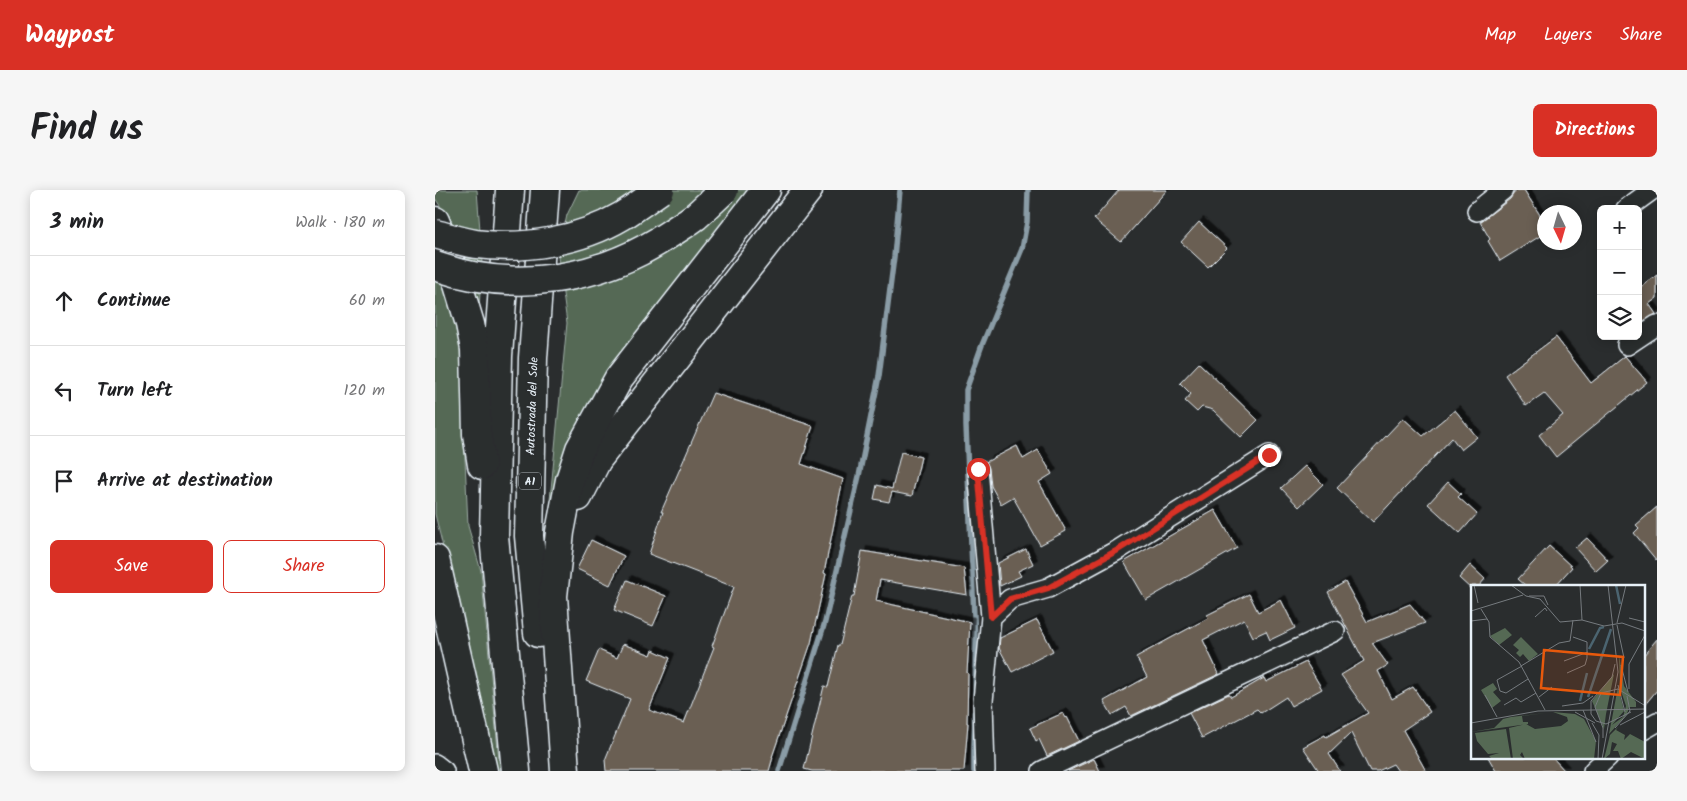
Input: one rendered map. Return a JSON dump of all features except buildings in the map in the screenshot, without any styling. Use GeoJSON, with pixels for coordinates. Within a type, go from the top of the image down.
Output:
{"type":"FeatureCollection","features":[{"type":"Feature","properties":{"kind":"highway"},"geometry":{"type":"LineString","coordinates":[[493,536],[498,356],[510,190]]}},
{"type":"Feature","properties":{"kind":"highway","name":"Autostrada del Sole"},"geometry":{"type":"LineString","coordinates":[[545,190],[533,358],[529,536],[555,771]]}},
{"type":"Feature","properties":{"kind":"highway"},"geometry":{"type":"LineString","coordinates":[[435,234],[476,244],[516,246],[552,242],[590,230],[621,217],[660,190]]}},
{"type":"Feature","properties":{"kind":"highway"},"geometry":{"type":"LineString","coordinates":[[435,266],[476,278],[517,282],[547,280],[584,273],[609,266],[652,246],[695,217],[724,190]]}},
{"type":"Feature","properties":{"kind":"highway"},"geometry":{"type":"LineString","coordinates":[[565,771],[553,596],[560,532],[570,480],[580,448],[619,378],[765,190]]}},
{"type":"Feature","properties":{"kind":"highway"},"geometry":{"type":"LineString","coordinates":[[560,532],[597,460],[808,190]]}},
{"type":"Feature","properties":{"kind":"highway"},"geometry":{"type":"LineString","coordinates":[[435,221],[449,255],[470,324],[475,348],[477,434],[493,536],[516,771]]}},
{"type":"Feature","properties":{"kind":"highway"},"geometry":{"type":"LineString","coordinates":[[435,559],[483,771]]}},
{"type":"Feature","properties":{"kind":"street"},"geometry":{"type":"LineString","coordinates":[[1477,211],[1503,190]]}},
{"type":"Feature","properties":{"kind":"street"},"geometry":{"type":"LineString","coordinates":[[1631,205],[1652,190]]}},
{"type":"Feature","properties":{"kind":"street"},"geometry":{"type":"LineString","coordinates":[[1627,345],[1657,325]]}},
{"type":"Feature","properties":{"kind":"street"},"geometry":{"type":"LineString","coordinates":[[991,617],[1010,599],[1048,588],[1118,550],[1269,455]]}},
{"type":"Feature","properties":{"kind":"street"},"geometry":{"type":"LineString","coordinates":[[978,469],[991,617],[983,701],[985,771]]}},
{"type":"Feature","properties":{"kind":"street"},"geometry":{"type":"LineString","coordinates":[[1042,771],[1335,631]]}},
{"type":"Feature","properties":{"kind":"street"},"geometry":{"type":"LineString","coordinates":[[1645,729],[1657,722]]}},
{"type":"Feature","properties":{"kind":"street"},"geometry":{"type":"LineString","coordinates":[[1593,771],[1607,758]]}},
{"type":"Feature","properties":{"kind":"street"},"geometry":{"type":"LineString","coordinates":[[435,764],[445,771]]}},
{"type":"Feature","properties":{"kind":"green space"},"geometry":{"type":"Polygon","coordinates":[[[435,190],[477,190],[482,258],[479,310],[446,215],[435,198],[435,190]]]}},
{"type":"Feature","properties":{"kind":"green space"},"geometry":{"type":"Polygon","coordinates":[[[579,190],[756,190],[550,500],[567,323],[558,257],[567,215],[579,190]]]}},
{"type":"Feature","properties":{"kind":"green space"},"geometry":{"type":"Polygon","coordinates":[[[435,257],[446,288],[460,347],[468,526],[481,571],[500,771],[497,771],[435,514],[435,257]]]}},
{"type":"Feature","properties":{"kind":"waterway"},"geometry":{"type":"LineString","coordinates":[[779,771],[825,622],[859,476],[879,376],[894,257],[900,190]]}},
{"type":"Feature","properties":{"kind":"waterway"},"geometry":{"type":"LineString","coordinates":[[975,696],[975,640],[966,390],[982,345],[1022,249],[1027,222],[1028,190]]}},
{"type":"Feature","properties":{"kind":"waterway"},"geometry":{"type":"LineString","coordinates":[[974,713],[974,771]]}},
{"type":"Feature","properties":{"kind":"route"},"geometry":{"type":"LineString","coordinates":[[978,469],[991,617],[1010,599],[1048,588],[1118,550],[1269,455]]}}]}
